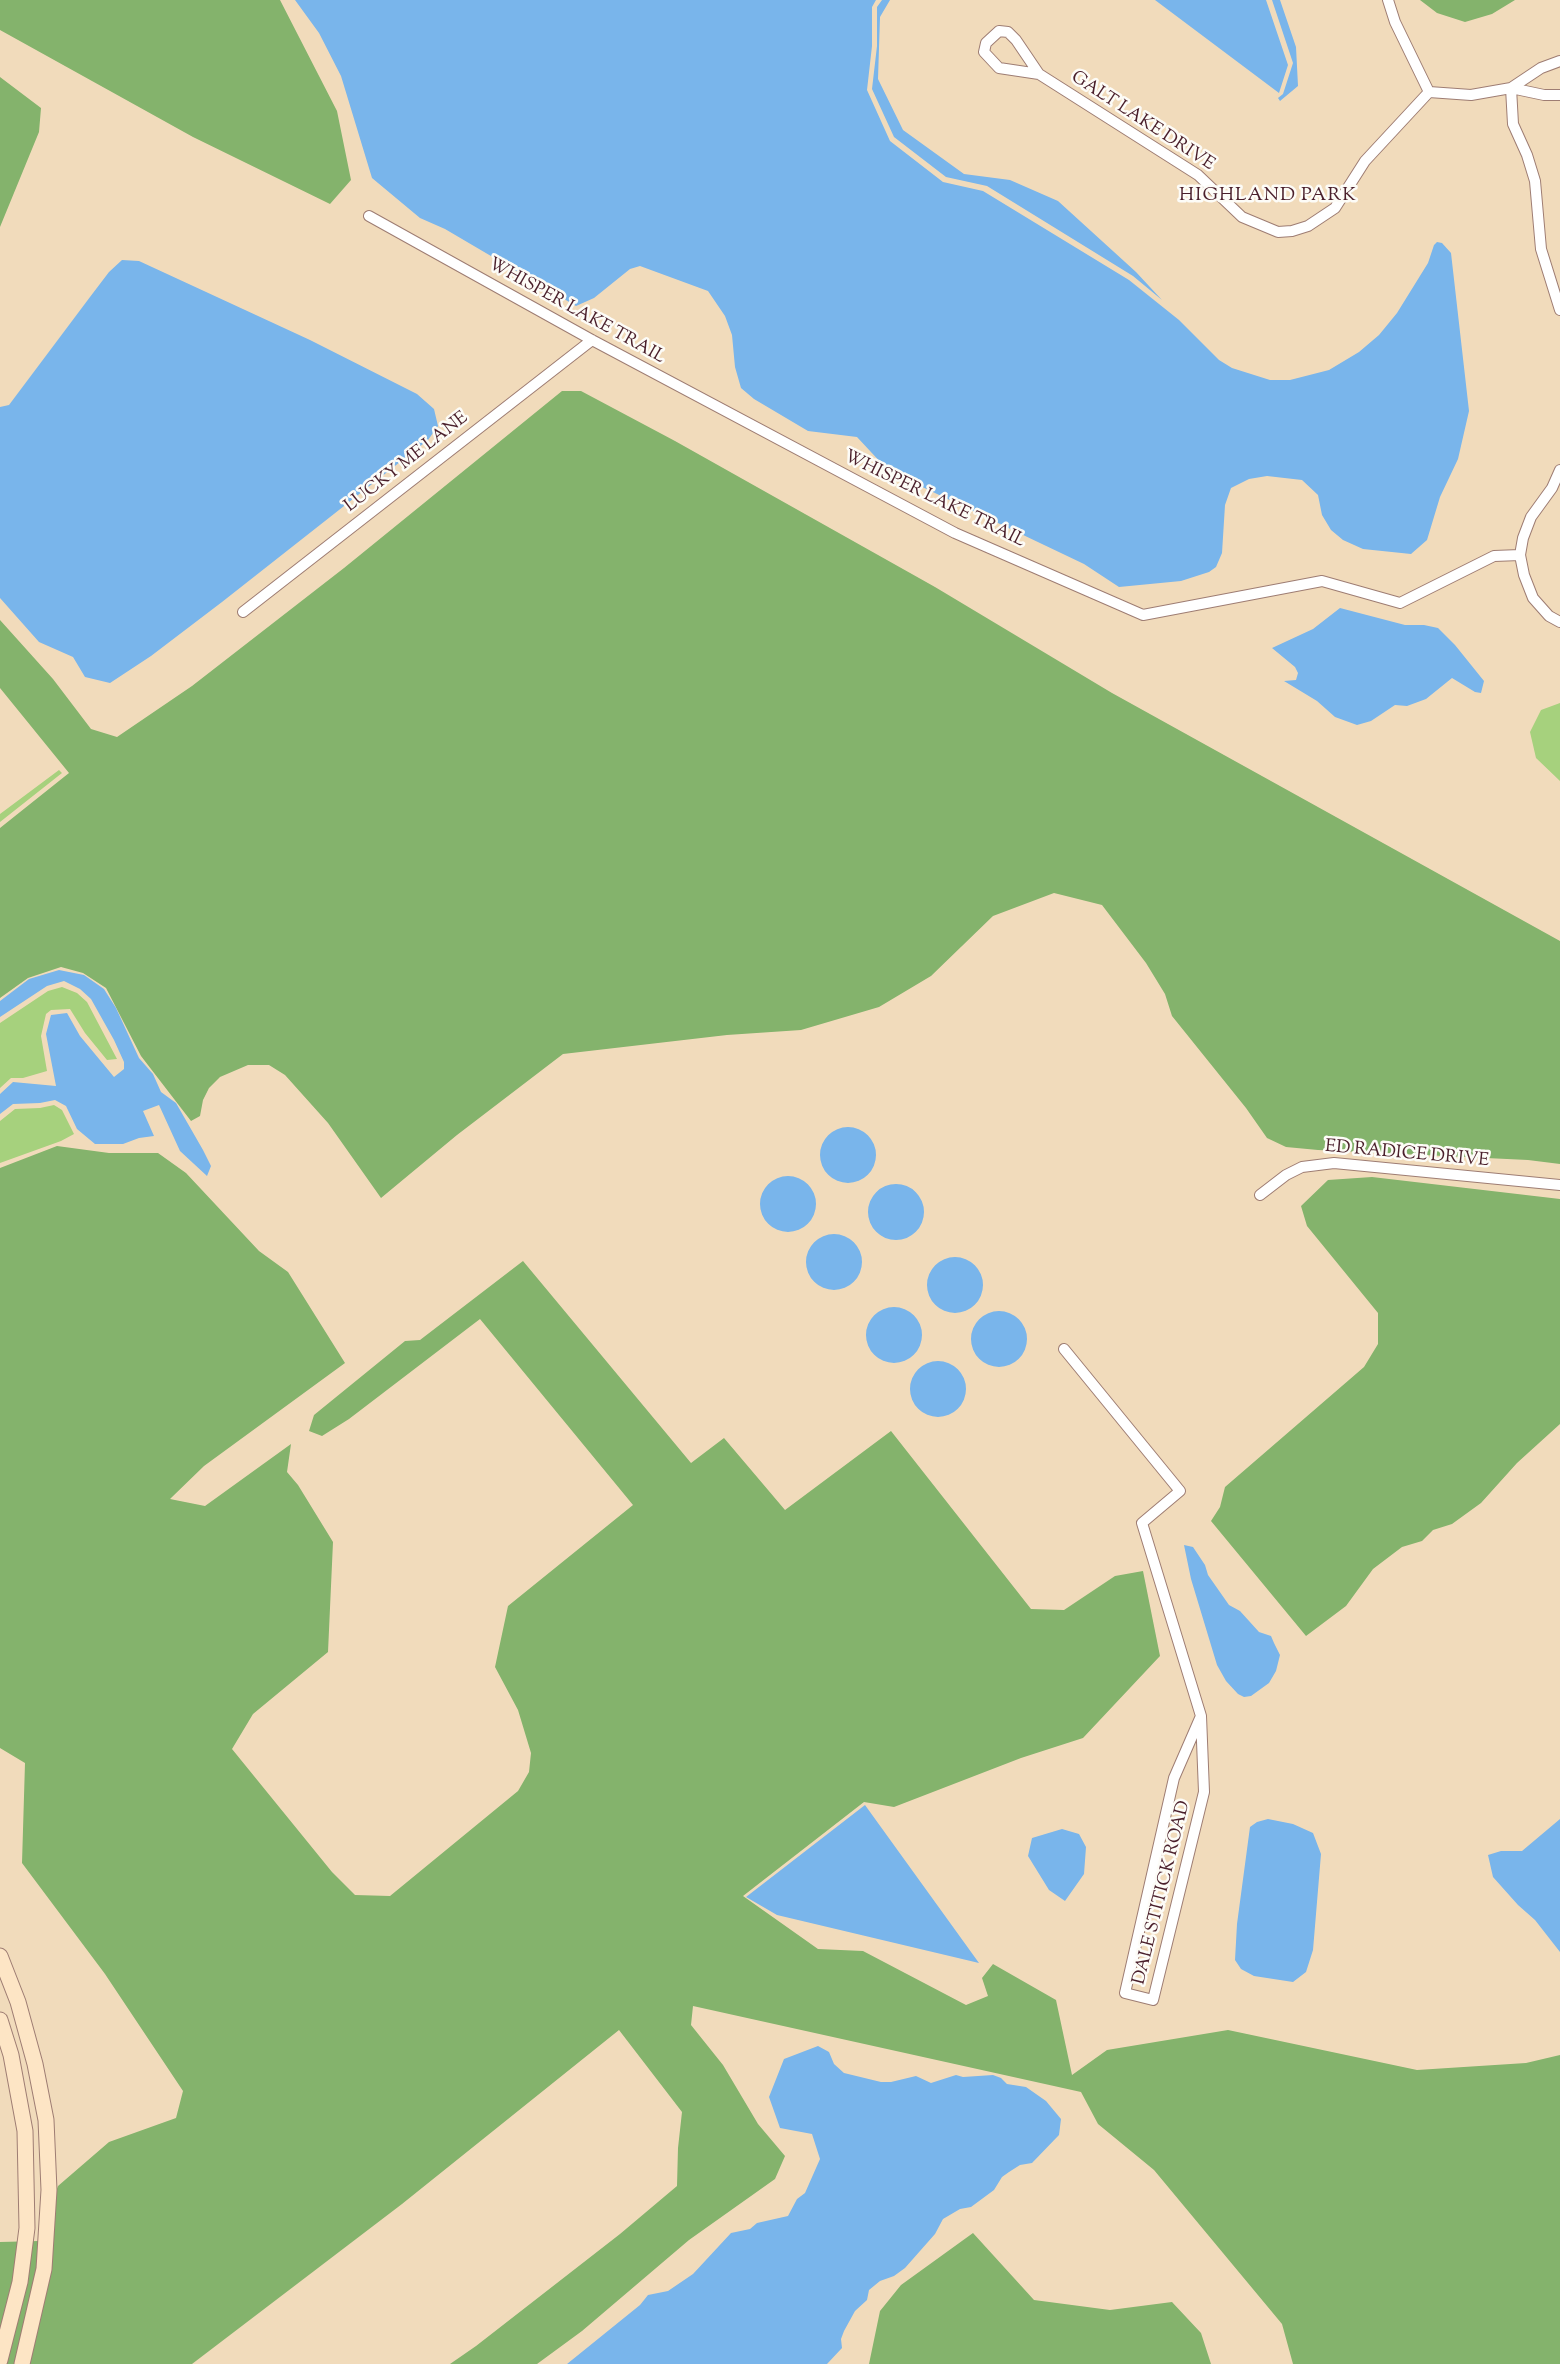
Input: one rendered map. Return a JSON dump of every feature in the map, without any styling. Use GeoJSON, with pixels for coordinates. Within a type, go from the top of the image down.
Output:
{"type":"FeatureCollection","features":[{"type":"Feature","properties":{"kind":"street"},"geometry":{"type":"LineString","coordinates":[[1388,0],[1395,22],[1430,92],[1471,96],[1511,88],[1541,68],[1560,61]]}},
{"type":"Feature","properties":{"kind":"street","name":"GALT LAKE DRIVE"},"geometry":{"type":"LineString","coordinates":[[1039,74],[999,68],[984,52],[986,43],[999,31],[1008,32],[1016,40],[1039,74],[1198,175],[1242,217],[1278,232],[1292,231],[1308,226],[1335,208],[1369,156],[1430,92]]}},
{"type":"Feature","properties":{"kind":"street"},"geometry":{"type":"LineString","coordinates":[[1511,88],[1544,95],[1560,94]]}},
{"type":"Feature","properties":{"kind":"street"},"geometry":{"type":"LineString","coordinates":[[1511,88],[1513,124],[1527,155],[1535,181],[1541,249],[1560,310]]}},
{"type":"Feature","properties":{"kind":"street","name":"WHISPER LAKE TRAIL"},"geometry":{"type":"LineString","coordinates":[[369,216],[592,340],[955,533],[1143,615],[1322,580],[1400,603],[1494,556],[1520,555]]}},
{"type":"Feature","properties":{"kind":"street","name":"LUCKY ME LANE"},"geometry":{"type":"LineString","coordinates":[[243,612],[592,340]]}},
{"type":"Feature","properties":{"kind":"street"},"geometry":{"type":"LineString","coordinates":[[1560,470],[1552,488],[1532,517],[1523,538],[1520,555],[1524,575],[1533,598],[1549,616],[1560,622]]}},
{"type":"Feature","properties":{"kind":"street","name":"ED RADICE DRIVE"},"geometry":{"type":"LineString","coordinates":[[1260,1195],[1286,1175],[1302,1167],[1334,1163],[1560,1185]]}},
{"type":"Feature","properties":{"kind":"street","name":"DALE STITICK ROAD"},"geometry":{"type":"LineString","coordinates":[[1064,1349],[1180,1491],[1142,1523],[1201,1716],[1204,1792],[1154,2000],[1125,1992],[1174,1778],[1201,1716]]}},
{"type":"Feature","properties":{"kind":"street"},"geometry":{"type":"LineString","coordinates":[[0,1956],[18,2002],[30,2046],[46,2120],[49,2190],[44,2269],[22,2364]]}},
{"type":"Feature","properties":{"kind":"street"},"geometry":{"type":"LineString","coordinates":[[0,2020],[11,2055],[25,2131],[27,2228],[20,2282],[0,2360]]}},
{"type":"Feature","properties":{"kind":"street"},"geometry":{"type":"LineString","coordinates":[[13,2310],[33,2318]]}},
{"type":"Feature","properties":{"kind":"green space"},"geometry":{"type":"Polygon","coordinates":[[[0,0],[280,0],[337,111],[351,180],[330,204],[193,137],[0,30],[0,0]]]}},
{"type":"Feature","properties":{"kind":"green space"},"geometry":{"type":"Polygon","coordinates":[[[1420,0],[1515,0],[1492,14],[1465,22],[1437,13],[1420,0]]]}},
{"type":"Feature","properties":{"kind":"green space"},"geometry":{"type":"Polygon","coordinates":[[[0,77],[41,108],[39,132],[0,227],[0,77]]]}},
{"type":"Feature","properties":{"kind":"green space"},"geometry":{"type":"Polygon","coordinates":[[[562,391],[581,391],[675,441],[935,587],[1112,693],[1560,941],[1560,1164],[1528,1160],[1318,1150],[1286,1147],[1267,1138],[1246,1108],[1172,1016],[1165,994],[1146,963],[1102,905],[1054,893],[993,916],[931,976],[879,1007],[801,1030],[727,1035],[563,1054],[457,1135],[381,1198],[328,1123],[285,1075],[269,1065],[248,1065],[220,1077],[209,1088],[203,1100],[200,1116],[191,1121],[141,1056],[106,988],[83,973],[61,967],[28,978],[0,998],[0,828],[69,773],[0,688],[0,620],[53,679],[91,729],[117,737],[192,686],[344,568],[562,391]]]}},
{"type":"Feature","properties":{"kind":"green space"},"geometry":{"type":"Polygon","coordinates":[[[1560,703],[1560,781],[1536,758],[1530,732],[1541,710],[1560,703]]]}},
{"type":"Feature","properties":{"kind":"green space"},"geometry":{"type":"Polygon","coordinates":[[[59,770],[62,773],[0,822],[0,814],[59,770]]]}},
{"type":"Feature","properties":{"kind":"green space"},"geometry":{"type":"Polygon","coordinates":[[[62,987],[77,993],[87,1002],[117,1059],[107,1060],[85,1033],[70,1009],[51,1010],[46,1014],[41,1036],[47,1071],[23,1078],[11,1078],[0,1088],[0,1023],[48,991],[62,987]]]}},
{"type":"Feature","properties":{"kind":"green space"},"geometry":{"type":"Polygon","coordinates":[[[54,1105],[62,1110],[74,1134],[61,1141],[0,1163],[0,1121],[15,1109],[40,1108],[54,1105]]]}},
{"type":"Feature","properties":{"kind":"green space"},"geometry":{"type":"Polygon","coordinates":[[[57,1146],[109,1153],[158,1153],[186,1173],[259,1251],[288,1272],[345,1363],[204,1466],[170,1499],[205,1506],[291,1444],[287,1472],[298,1485],[333,1542],[328,1652],[253,1714],[232,1749],[332,1872],[355,1895],[390,1896],[518,1791],[529,1772],[531,1753],[518,1710],[495,1667],[508,1606],[633,1505],[480,1319],[349,1419],[322,1436],[309,1431],[314,1415],[405,1341],[420,1340],[523,1261],[691,1463],[724,1438],[785,1510],[891,1431],[1031,1609],[1064,1610],[1115,1576],[1143,1571],[1160,1656],[1083,1738],[1021,1758],[894,1807],[864,1802],[743,1896],[818,1949],[863,1951],[966,2005],[988,1996],[982,1978],[993,1964],[1056,2000],[1072,2075],[1107,2050],[1228,2030],[1417,2070],[1526,2063],[1560,2055],[1560,2364],[1293,2364],[1282,2324],[1154,2170],[1098,2124],[1081,2092],[693,2006],[691,2025],[723,2065],[758,2124],[785,2156],[775,2179],[689,2240],[582,2331],[537,2364],[450,2364],[620,2234],[677,2186],[678,2148],[682,2112],[619,2030],[402,2204],[192,2364],[0,2364],[0,2242],[39,2241],[58,2186],[109,2142],[176,2118],[183,2091],[105,1974],[22,1863],[25,1763],[0,1748],[0,1168],[57,1146]]]}},
{"type":"Feature","properties":{"kind":"green space"},"geometry":{"type":"Polygon","coordinates":[[[1372,1177],[1560,1199],[1560,1424],[1517,1463],[1481,1503],[1452,1524],[1433,1530],[1422,1541],[1402,1547],[1373,1569],[1346,1606],[1306,1636],[1211,1521],[1220,1507],[1225,1487],[1364,1367],[1378,1344],[1378,1313],[1307,1226],[1301,1206],[1328,1180],[1372,1177]]]}},
{"type":"Feature","properties":{"kind":"green space"},"geometry":{"type":"Polygon","coordinates":[[[973,2233],[1034,2300],[1110,2310],[1172,2302],[1201,2333],[1211,2364],[869,2364],[880,2311],[901,2285],[973,2233]]]}},
{"type":"Feature","properties":{"kind":"water"},"geometry":{"type":"Polygon","coordinates":[[[295,0],[876,0],[872,7],[872,46],[867,90],[890,141],[943,182],[983,191],[1129,280],[1179,320],[1219,360],[1232,368],[1270,380],[1290,380],[1329,370],[1359,352],[1379,335],[1397,313],[1428,263],[1434,245],[1437,242],[1442,243],[1451,253],[1469,411],[1458,459],[1440,497],[1427,540],[1411,554],[1363,549],[1343,540],[1331,530],[1322,515],[1318,495],[1302,480],[1267,476],[1249,479],[1231,488],[1225,505],[1222,553],[1216,567],[1209,572],[1181,581],[1119,587],[1084,564],[893,473],[857,437],[808,431],[754,399],[741,388],[735,367],[732,335],[725,316],[708,291],[640,266],[630,269],[594,298],[576,306],[445,229],[420,218],[372,178],[341,76],[319,33],[295,0]]]}},
{"type":"Feature","properties":{"kind":"water"},"geometry":{"type":"Polygon","coordinates":[[[882,0],[890,0],[880,17],[878,79],[903,130],[964,174],[1010,180],[1058,201],[1136,272],[1162,300],[1133,276],[987,186],[946,177],[894,137],[872,89],[877,46],[877,7],[882,0]]]}},
{"type":"Feature","properties":{"kind":"water"},"geometry":{"type":"Polygon","coordinates":[[[1155,0],[1266,0],[1288,65],[1279,93],[1155,0]]]}},
{"type":"Feature","properties":{"kind":"water"},"geometry":{"type":"Polygon","coordinates":[[[1272,0],[1280,0],[1296,47],[1298,86],[1280,101],[1278,98],[1283,94],[1293,63],[1272,0]]]}},
{"type":"Feature","properties":{"kind":"water"},"geometry":{"type":"Polygon","coordinates":[[[122,260],[139,261],[310,340],[417,394],[434,409],[438,426],[428,440],[222,602],[151,656],[110,683],[85,677],[73,657],[39,642],[0,598],[0,407],[9,405],[109,272],[122,260]]]}},
{"type":"Feature","properties":{"kind":"water"},"geometry":{"type":"Polygon","coordinates":[[[1340,608],[1405,625],[1424,625],[1438,628],[1455,645],[1484,681],[1481,693],[1475,692],[1452,678],[1426,699],[1407,706],[1395,705],[1371,721],[1357,725],[1335,717],[1317,701],[1284,681],[1296,680],[1298,673],[1295,667],[1272,648],[1313,629],[1340,608]]]}},
{"type":"Feature","properties":{"kind":"water"},"geometry":{"type":"Polygon","coordinates":[[[59,970],[84,975],[104,989],[116,1008],[139,1058],[153,1074],[161,1092],[176,1103],[203,1150],[211,1166],[207,1176],[180,1151],[159,1105],[143,1111],[154,1136],[139,1138],[123,1144],[95,1144],[77,1129],[66,1106],[55,1100],[40,1103],[13,1104],[0,1114],[0,1094],[13,1082],[56,1086],[46,1034],[51,1015],[67,1013],[80,1036],[114,1077],[124,1069],[124,1062],[114,1040],[91,999],[80,989],[64,981],[47,986],[0,1017],[0,1001],[29,979],[59,970]]]}},
{"type":"Feature","properties":{"kind":"water"},"geometry":{"type":"Polygon","coordinates":[[[842,1127],[854,1127],[864,1131],[872,1139],[876,1155],[872,1171],[864,1179],[854,1183],[842,1183],[832,1179],[824,1171],[820,1161],[820,1149],[824,1139],[832,1131],[842,1127]]]}},
{"type":"Feature","properties":{"kind":"water"},"geometry":{"type":"Polygon","coordinates":[[[782,1176],[794,1176],[804,1180],[812,1188],[816,1204],[812,1220],[804,1228],[794,1232],[782,1232],[772,1228],[764,1220],[760,1210],[760,1198],[764,1188],[772,1180],[782,1176]]]}},
{"type":"Feature","properties":{"kind":"water"},"geometry":{"type":"Polygon","coordinates":[[[890,1184],[902,1184],[912,1188],[920,1196],[924,1212],[920,1228],[912,1236],[902,1240],[890,1240],[880,1236],[872,1228],[868,1218],[868,1206],[872,1196],[880,1188],[890,1184]]]}},
{"type":"Feature","properties":{"kind":"water"},"geometry":{"type":"Polygon","coordinates":[[[828,1234],[840,1234],[850,1238],[858,1246],[862,1262],[858,1278],[850,1286],[840,1290],[828,1290],[818,1286],[810,1278],[806,1268],[806,1256],[810,1246],[818,1238],[828,1234]]]}},
{"type":"Feature","properties":{"kind":"water"},"geometry":{"type":"Polygon","coordinates":[[[949,1257],[961,1257],[971,1261],[979,1269],[983,1285],[979,1301],[971,1309],[961,1313],[949,1313],[939,1309],[931,1301],[927,1291],[927,1279],[931,1269],[939,1261],[949,1257]]]}},
{"type":"Feature","properties":{"kind":"water"},"geometry":{"type":"Polygon","coordinates":[[[888,1307],[900,1307],[910,1311],[918,1319],[922,1335],[918,1351],[910,1359],[900,1363],[888,1363],[878,1359],[870,1351],[866,1341],[866,1329],[870,1319],[878,1311],[888,1307]]]}},
{"type":"Feature","properties":{"kind":"water"},"geometry":{"type":"Polygon","coordinates":[[[993,1311],[1005,1311],[1015,1315],[1023,1323],[1027,1339],[1023,1355],[1015,1363],[1005,1367],[993,1367],[983,1363],[975,1355],[971,1345],[971,1333],[975,1323],[983,1315],[993,1311]]]}},
{"type":"Feature","properties":{"kind":"water"},"geometry":{"type":"Polygon","coordinates":[[[932,1361],[944,1361],[954,1365],[962,1373],[966,1389],[962,1405],[954,1413],[944,1417],[932,1417],[922,1413],[914,1405],[910,1395],[910,1383],[914,1373],[922,1365],[932,1361]]]}},
{"type":"Feature","properties":{"kind":"water"},"geometry":{"type":"Polygon","coordinates":[[[1184,1545],[1193,1547],[1205,1565],[1208,1575],[1229,1605],[1240,1611],[1259,1632],[1271,1636],[1280,1655],[1276,1671],[1269,1683],[1251,1696],[1244,1697],[1238,1694],[1226,1681],[1217,1665],[1191,1579],[1184,1545]]]}},
{"type":"Feature","properties":{"kind":"water"},"geometry":{"type":"Polygon","coordinates":[[[865,1805],[979,1963],[777,1915],[746,1897],[865,1805]]]}},
{"type":"Feature","properties":{"kind":"water"},"geometry":{"type":"Polygon","coordinates":[[[1268,1819],[1293,1824],[1313,1833],[1321,1854],[1313,1950],[1306,1972],[1293,1982],[1254,1976],[1241,1969],[1235,1960],[1237,1924],[1250,1827],[1257,1822],[1268,1819]]]}},
{"type":"Feature","properties":{"kind":"water"},"geometry":{"type":"Polygon","coordinates":[[[1560,1819],[1560,1952],[1535,1920],[1518,1905],[1493,1877],[1488,1855],[1501,1851],[1522,1851],[1560,1819]]]}},
{"type":"Feature","properties":{"kind":"water"},"geometry":{"type":"Polygon","coordinates":[[[1062,1829],[1079,1834],[1086,1847],[1084,1874],[1065,1901],[1049,1890],[1028,1856],[1032,1838],[1062,1829]]]}},
{"type":"Feature","properties":{"kind":"water"},"geometry":{"type":"Polygon","coordinates":[[[818,2046],[829,2052],[834,2064],[844,2073],[881,2082],[891,2082],[916,2076],[931,2083],[956,2075],[963,2077],[993,2075],[1001,2078],[1007,2084],[1026,2087],[1046,2101],[1061,2119],[1059,2135],[1032,2163],[1020,2165],[1002,2177],[994,2190],[971,2207],[960,2209],[943,2219],[935,2234],[905,2268],[894,2276],[880,2281],[869,2290],[867,2300],[855,2311],[844,2331],[841,2339],[842,2348],[827,2364],[567,2364],[640,2305],[648,2295],[668,2291],[693,2274],[731,2233],[750,2229],[757,2223],[788,2216],[797,2199],[805,2193],[820,2159],[812,2134],[780,2128],[769,2097],[784,2059],[818,2046]]]}},
{"type":"Feature","properties":{"kind":"district","name":"HIGHLAND PARK"},"geometry":{"type":"Point","coordinates":[1268,197]}}]}
